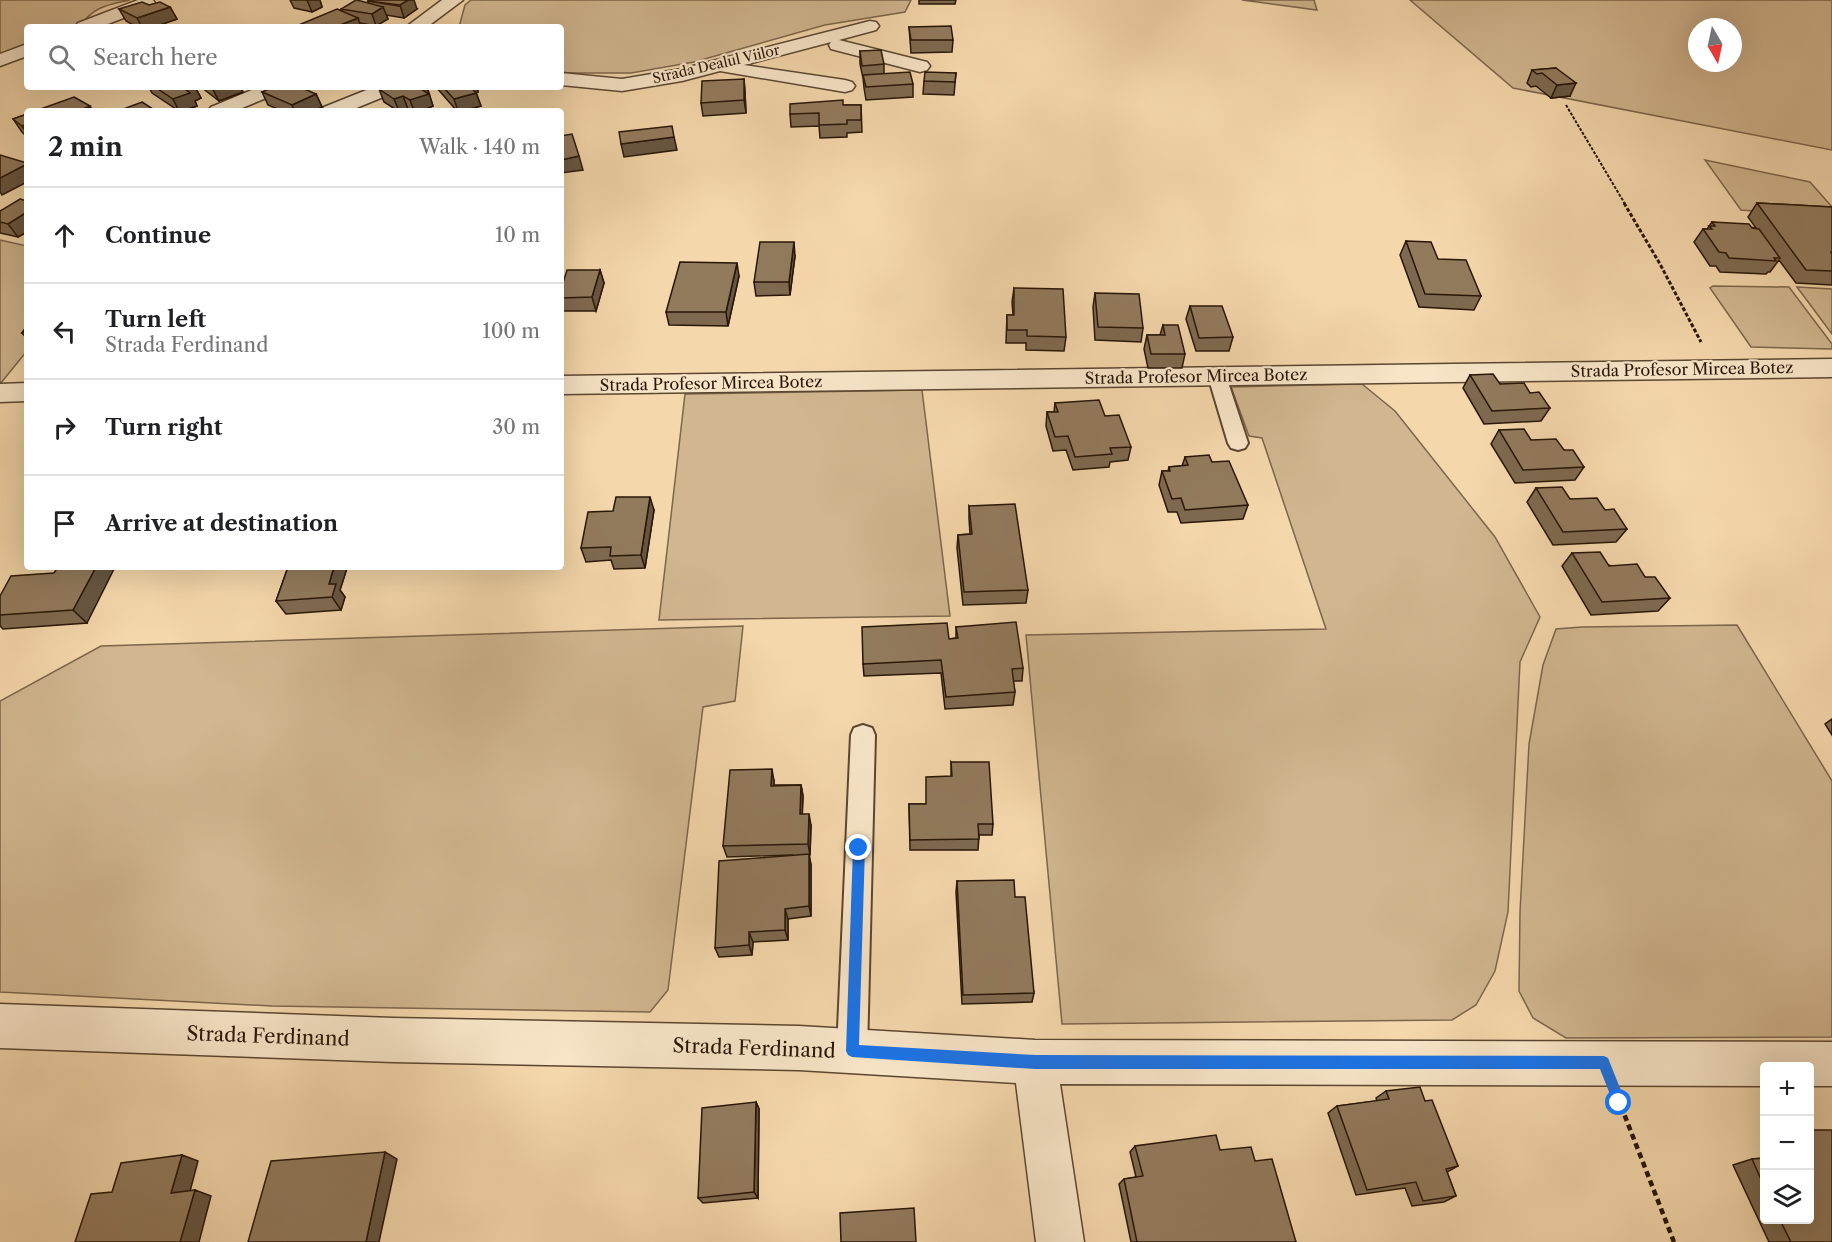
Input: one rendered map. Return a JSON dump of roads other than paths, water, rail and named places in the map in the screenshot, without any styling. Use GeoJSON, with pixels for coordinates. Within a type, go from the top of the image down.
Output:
{"type":"FeatureCollection","features":[{"type":"Feature","properties":{"kind":"street"},"geometry":{"type":"LineString","coordinates":[[437,20],[454,0]]}},
{"type":"Feature","properties":{"kind":"street"},"geometry":{"type":"LineString","coordinates":[[92,24],[146,3]]}},
{"type":"Feature","properties":{"kind":"street","name":"Strada Dealul Viilor"},"geometry":{"type":"LineString","coordinates":[[564,79],[622,85],[682,75],[870,26]]}},
{"type":"Feature","properties":{"kind":"street"},"geometry":{"type":"LineString","coordinates":[[806,42],[861,50],[920,66]]}},
{"type":"Feature","properties":{"kind":"street"},"geometry":{"type":"LineString","coordinates":[[0,60],[24,51]]}},
{"type":"Feature","properties":{"kind":"street"},"geometry":{"type":"LineString","coordinates":[[715,66],[845,86]]}},
{"type":"Feature","properties":{"kind":"street"},"geometry":{"type":"LineString","coordinates":[[225,108],[269,90]]}},
{"type":"Feature","properties":{"kind":"street"},"geometry":{"type":"LineString","coordinates":[[338,108],[384,90]]}},
{"type":"Feature","properties":{"kind":"street","name":"Strada Profesor Mircea Botez"},"geometry":{"type":"LineString","coordinates":[[564,385],[1832,368]]}},
{"type":"Feature","properties":{"kind":"street"},"geometry":{"type":"LineString","coordinates":[[0,393],[24,392]]}},
{"type":"Feature","properties":{"kind":"street","name":"Strada Ferdinand"},"geometry":{"type":"LineString","coordinates":[[0,1026],[381,1039],[788,1047],[1035,1062],[1832,1064]]}},
{"type":"Feature","properties":{"kind":"street"},"geometry":{"type":"LineString","coordinates":[[1035,1062],[1060,1242]]}},
{"type":"Feature","properties":{"kind":"lane"},"geometry":{"type":"LineString","coordinates":[[1217,375],[1238,443]]}},
{"type":"Feature","properties":{"kind":"lane"},"geometry":{"type":"LineString","coordinates":[[852,1051],[863,735]]}}]}
